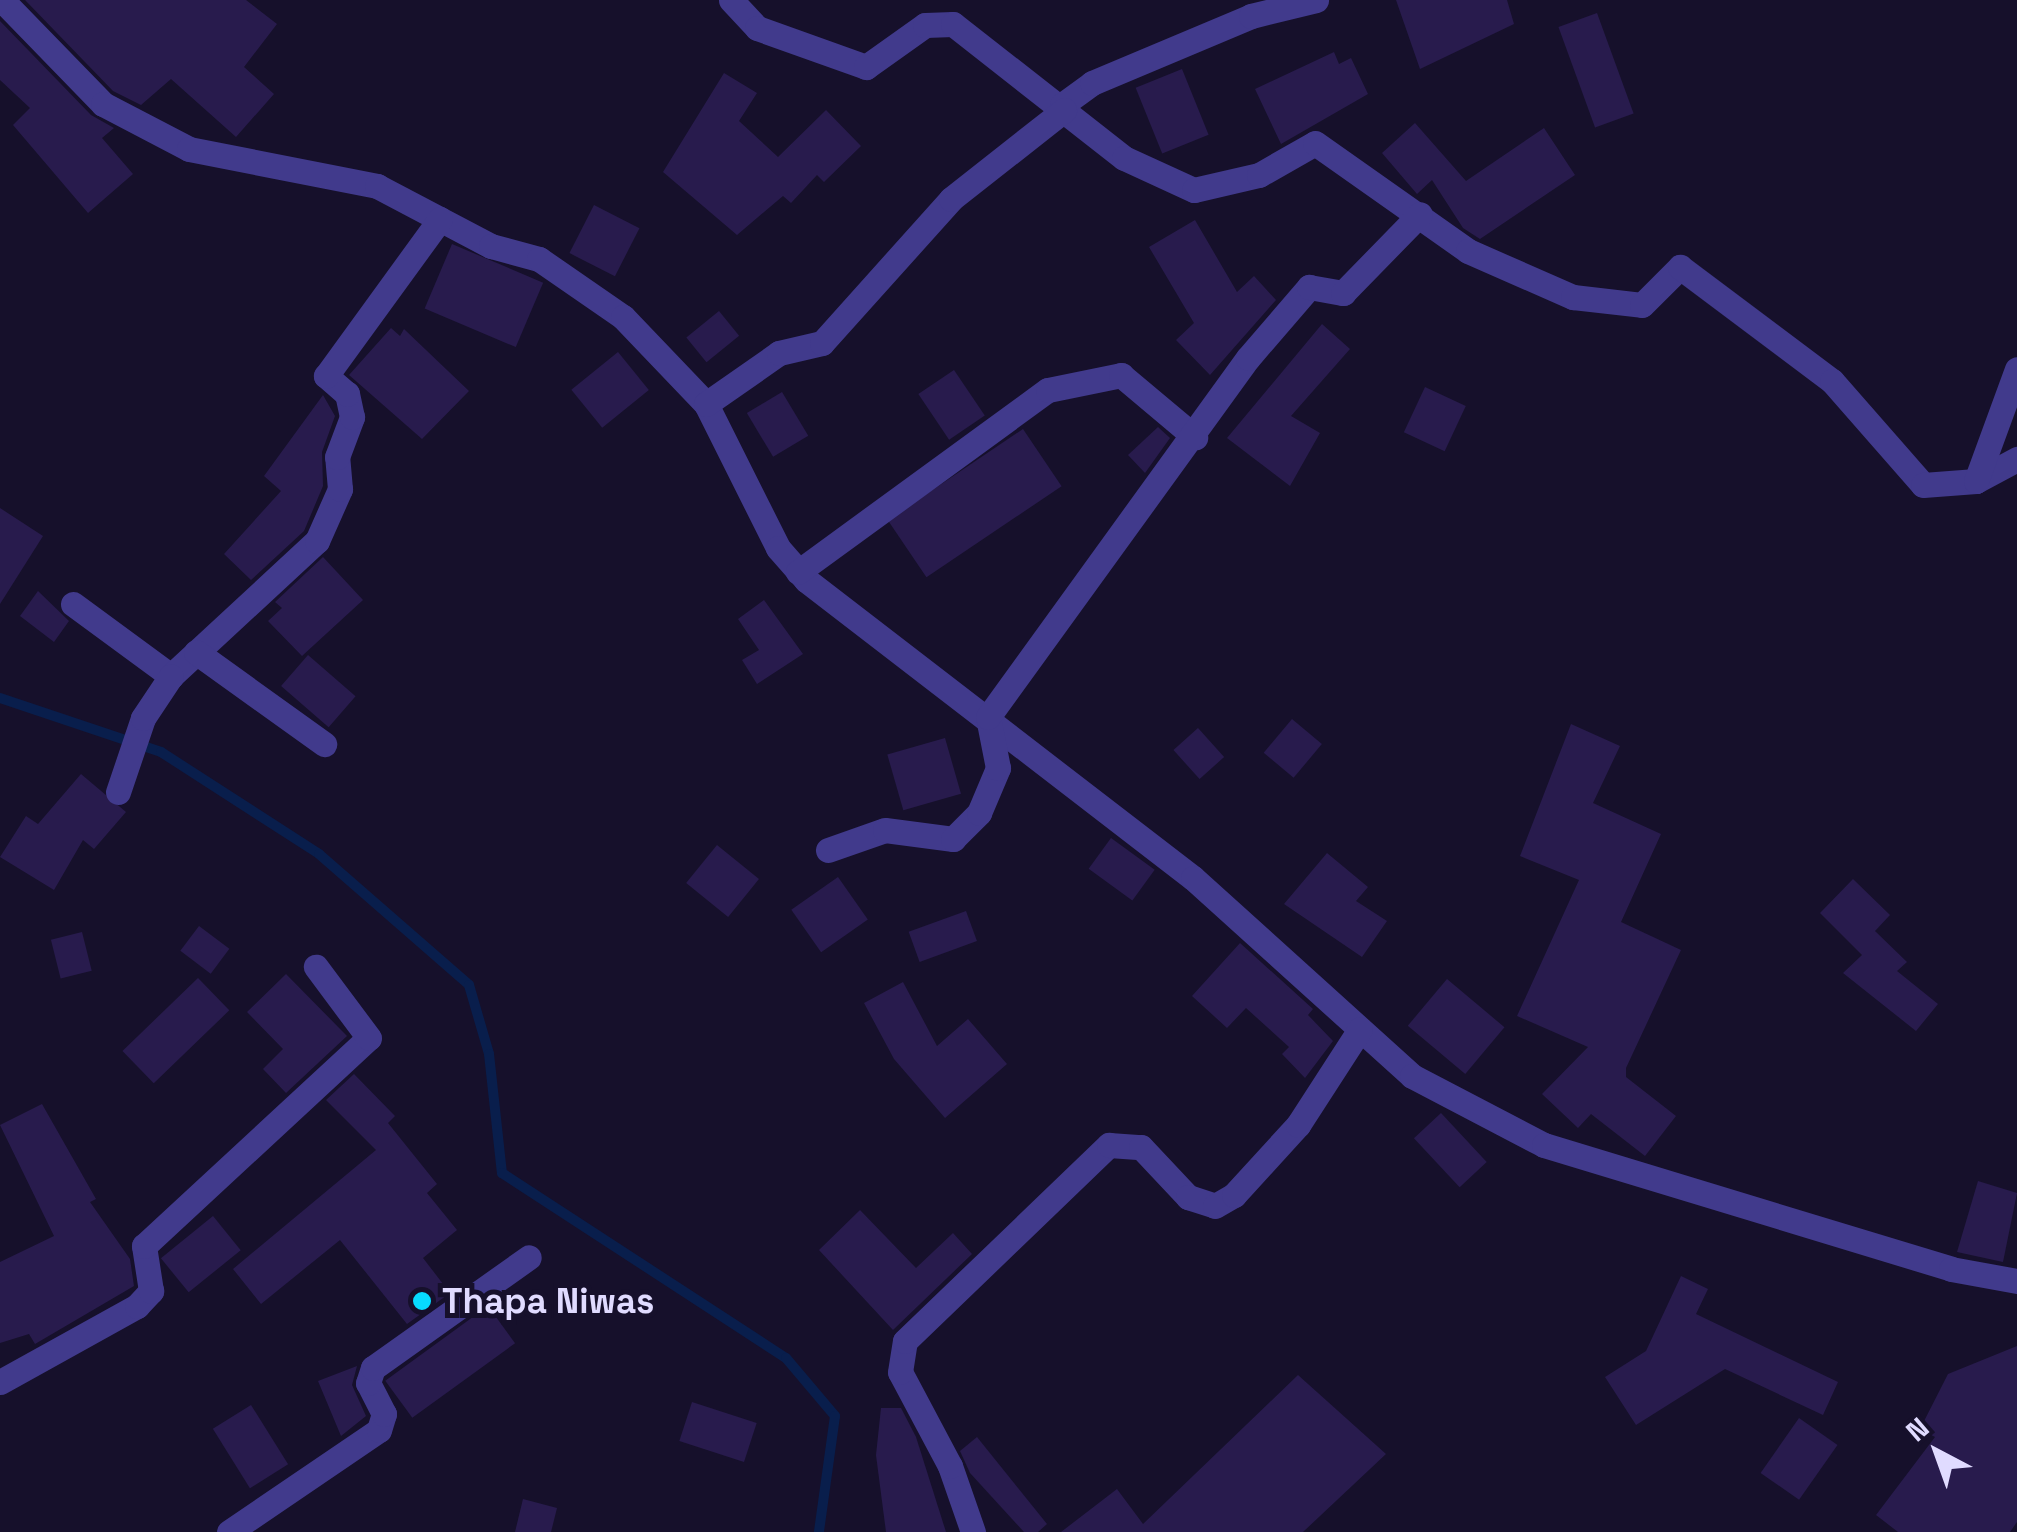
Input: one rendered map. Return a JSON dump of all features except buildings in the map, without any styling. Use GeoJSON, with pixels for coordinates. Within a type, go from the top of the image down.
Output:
{"type":"FeatureCollection","features":[{"type":"Feature","properties":{"kind":"street"},"geometry":{"type":"LineString","coordinates":[[2,0],[103,104],[189,149],[377,186],[440,219],[539,259],[623,317],[706,404],[778,548],[798,572],[1193,878],[1412,1076],[1544,1145],[1951,1269],[2017,1281]]}},
{"type":"Feature","properties":{"kind":"street"},"geometry":{"type":"LineString","coordinates":[[731,0],[757,28],[866,67],[925,25],[953,24],[1124,158],[1194,190],[1258,175],[1315,143],[1468,250],[1573,297],[1642,305],[1680,267],[1832,380],[1923,485],[1976,482],[2017,459]]}},
{"type":"Feature","properties":{"kind":"street"},"geometry":{"type":"LineString","coordinates":[[706,404],[778,353],[822,343],[951,199],[1092,84],[1251,16],[1316,0]]}},
{"type":"Feature","properties":{"kind":"street"},"geometry":{"type":"LineString","coordinates":[[828,850],[885,830],[952,839],[979,813],[998,768],[988,717],[1309,287],[1343,293],[1420,214]]}},
{"type":"Feature","properties":{"kind":"street"},"geometry":{"type":"LineString","coordinates":[[122,784],[139,733],[171,676],[318,541],[340,489],[337,457],[352,417],[347,394],[326,376],[440,219]]}},
{"type":"Feature","properties":{"kind":"street"},"geometry":{"type":"LineString","coordinates":[[1976,482],[2017,369]]}},
{"type":"Feature","properties":{"kind":"street"},"geometry":{"type":"LineString","coordinates":[[798,572],[1048,390],[1121,375],[1195,437]]}},
{"type":"Feature","properties":{"kind":"street"},"geometry":{"type":"LineString","coordinates":[[73,604],[171,676]]}},
{"type":"Feature","properties":{"kind":"street"},"geometry":{"type":"LineString","coordinates":[[196,652],[324,744]]}},
{"type":"Feature","properties":{"kind":"street"},"geometry":{"type":"LineString","coordinates":[[0,1382],[137,1306],[151,1292],[144,1246],[368,1038],[316,967]]}},
{"type":"Feature","properties":{"kind":"street"},"geometry":{"type":"LineString","coordinates":[[972,1532],[900,1372],[905,1341],[1109,1144],[1142,1148],[1188,1197],[1215,1206],[1234,1194],[1298,1126],[1360,1029]]}},
{"type":"Feature","properties":{"kind":"street"},"geometry":{"type":"LineString","coordinates":[[230,1532],[379,1430],[384,1414],[368,1383],[373,1368],[529,1257]]}},
{"type":"Feature","properties":{"kind":"waterway"},"geometry":{"type":"LineString","coordinates":[[0,698],[161,752],[319,854],[469,985],[489,1054],[502,1173],[786,1358],[835,1416],[819,1532]]}},
{"type":"Feature","properties":{"kind":"place","name":"Thapa Niwas"},"geometry":{"type":"Point","coordinates":[422,1301]}}]}
